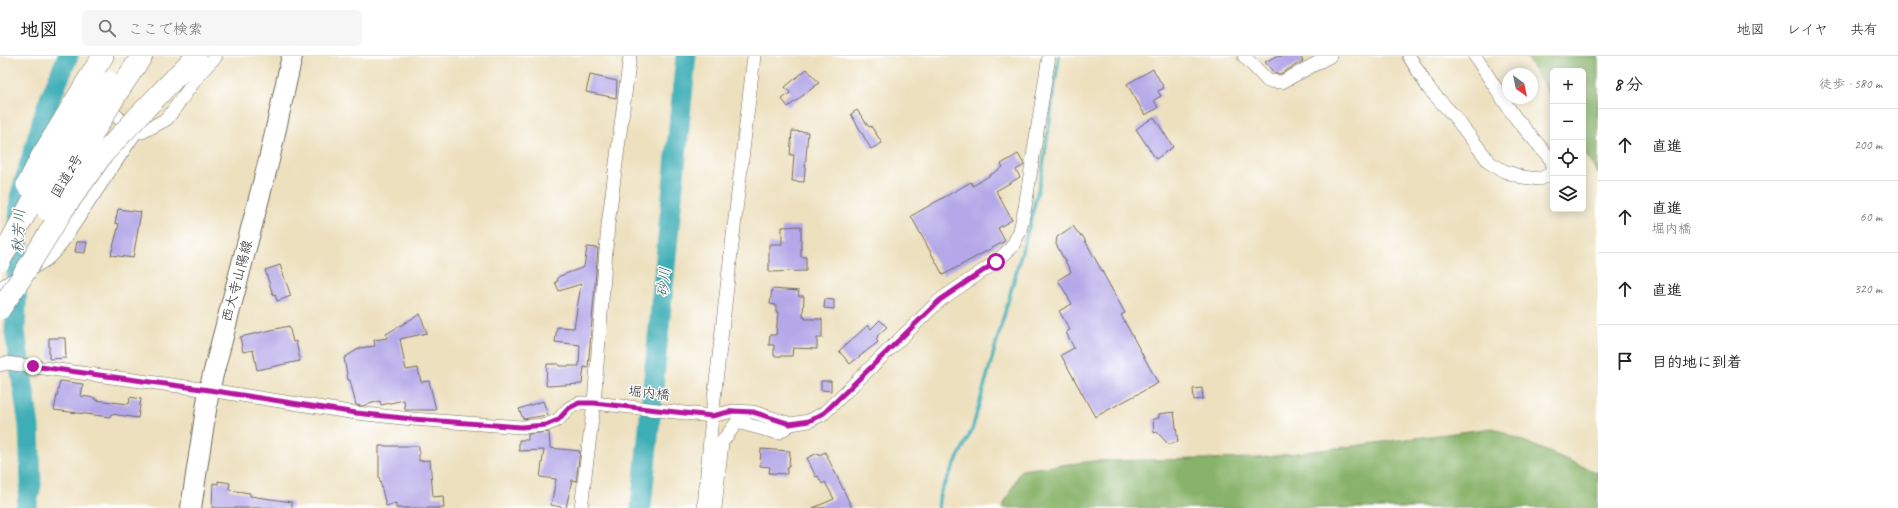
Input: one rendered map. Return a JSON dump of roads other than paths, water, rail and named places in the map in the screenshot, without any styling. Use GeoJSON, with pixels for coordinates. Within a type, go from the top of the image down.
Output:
{"type":"FeatureCollection","features":[{"type":"Feature","properties":{"kind":"highway","name":"国道2号"},"geometry":{"type":"LineString","coordinates":[[0,244],[41,157],[103,71],[128,56]]}},
{"type":"Feature","properties":{"kind":"highway","name":"国道2号"},"geometry":{"type":"LineString","coordinates":[[0,261],[103,71],[142,56]]}},
{"type":"Feature","properties":{"kind":"highway","name":"国道2号"},"geometry":{"type":"LineString","coordinates":[[0,308],[20,280],[63,210],[103,154],[196,56]]}},
{"type":"Feature","properties":{"kind":"highway","name":"国道2号"},"geometry":{"type":"LineString","coordinates":[[1,292],[34,233],[103,71]]}},
{"type":"Feature","properties":{"kind":"main road","name":"西大寺山陽線"},"geometry":{"type":"LineString","coordinates":[[192,508],[209,390],[269,160],[292,56]]}},
{"type":"Feature","properties":{"kind":"street"},"geometry":{"type":"LineString","coordinates":[[103,71],[85,74],[87,81],[124,124],[142,132],[167,119],[201,72],[216,56]]}},
{"type":"Feature","properties":{"kind":"street"},"geometry":{"type":"LineString","coordinates":[[581,508],[594,403],[608,225],[630,56]]}},
{"type":"Feature","properties":{"kind":"street"},"geometry":{"type":"LineString","coordinates":[[704,508],[706,416],[754,56]]}},
{"type":"Feature","properties":{"kind":"street"},"geometry":{"type":"LineString","coordinates":[[715,508],[722,442],[737,422],[778,433],[790,424],[809,421],[824,413],[940,300],[996,262],[1012,247],[1020,231],[1025,207],[1050,56]]}},
{"type":"Feature","properties":{"kind":"street"},"geometry":{"type":"LineString","coordinates":[[1244,56],[1268,81],[1282,82],[1330,56]]}},
{"type":"Feature","properties":{"kind":"street"},"geometry":{"type":"LineString","coordinates":[[1409,56],[1429,89],[1454,116],[1490,163],[1504,171],[1522,177],[1540,179],[1551,174],[1552,162],[1514,116],[1475,56]]}},
{"type":"Feature","properties":{"kind":"street"},"geometry":{"type":"LineString","coordinates":[[1,292],[28,270],[47,259],[58,248],[137,130]]}},
{"type":"Feature","properties":{"kind":"street","name":"堀内橋"},"geometry":{"type":"LineString","coordinates":[[3,364],[33,366],[209,390],[356,413],[412,419],[521,427],[546,425],[558,420],[569,408],[579,403],[594,403],[706,416],[733,411],[753,412],[790,424]]}},
{"type":"Feature","properties":{"kind":"waterway","name":"秋芳川"},"geometry":{"type":"LineString","coordinates":[[26,508],[31,485],[29,426],[15,332],[20,197],[47,106],[68,56]]}},
{"type":"Feature","properties":{"kind":"waterway","name":"砂川"},"geometry":{"type":"LineString","coordinates":[[641,508],[686,56]]}},
{"type":"Feature","properties":{"kind":"waterway"},"geometry":{"type":"LineString","coordinates":[[938,508],[940,493],[972,430],[1031,219],[1042,173],[1059,56]]}}]}
